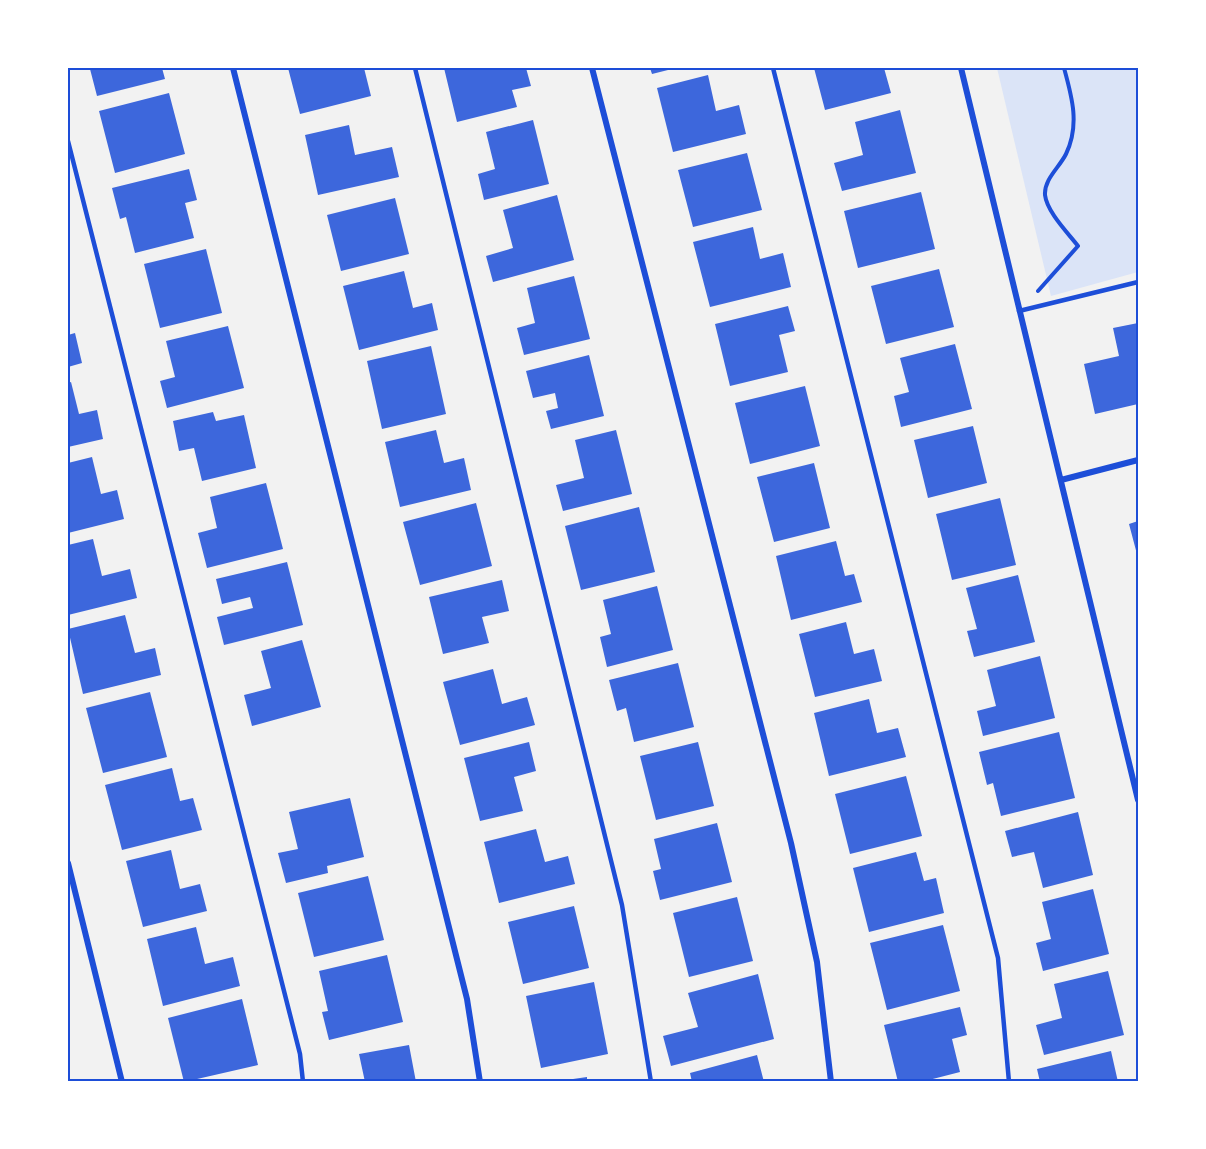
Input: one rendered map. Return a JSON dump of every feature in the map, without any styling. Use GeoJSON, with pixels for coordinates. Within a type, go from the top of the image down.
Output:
{"type":"FeatureCollection","features":[{"type":"Feature","properties":{"kind":"street"},"geometry":{"type":"LineString","coordinates":[[232,68],[467,999],[480,1082]]}},
{"type":"Feature","properties":{"kind":"street"},"geometry":{"type":"LineString","coordinates":[[592,68],[791,843],[817,962],[831,1082]]}},
{"type":"Feature","properties":{"kind":"street"},"geometry":{"type":"LineString","coordinates":[[960,68],[1138,800]]}},
{"type":"Feature","properties":{"kind":"street"},"geometry":{"type":"LineString","coordinates":[[1061,480],[1138,459]]}},
{"type":"Feature","properties":{"kind":"street"},"geometry":{"type":"LineString","coordinates":[[68,863],[122,1082]]}},
{"type":"Feature","properties":{"kind":"lane"},"geometry":{"type":"LineString","coordinates":[[415,68],[622,905],[651,1082]]}},
{"type":"Feature","properties":{"kind":"lane"},"geometry":{"type":"LineString","coordinates":[[773,68],[998,958],[1009,1082]]}},
{"type":"Feature","properties":{"kind":"lane"},"geometry":{"type":"LineString","coordinates":[[68,141],[300,1054],[303,1082]]}},
{"type":"Feature","properties":{"kind":"lane"},"geometry":{"type":"LineString","coordinates":[[1020,311],[1138,282]]}},
{"type":"Feature","properties":{"kind":"path"},"geometry":{"type":"LineString","coordinates":[[1020,311],[1078,246],[1055,214],[1045,194],[1047,182],[1066,154],[1074,132],[1075,109],[1064,68]]}},
{"type":"Feature","properties":{"kind":"shaded area"},"geometry":{"type":"Polygon","coordinates":[[[997,68],[1138,68],[1138,272],[1051,296],[997,68]]]}},
{"type":"Feature","properties":{"kind":"building"},"geometry":{"type":"Polygon","coordinates":[[[162,68],[165,79],[97,96],[90,69],[162,68]]]}},
{"type":"Feature","properties":{"kind":"building"},"geometry":{"type":"Polygon","coordinates":[[[288,68],[364,68],[371,96],[300,114],[288,68]]]}},
{"type":"Feature","properties":{"kind":"building"},"geometry":{"type":"Polygon","coordinates":[[[444,68],[526,68],[531,86],[512,90],[517,107],[457,122],[444,68]]]}},
{"type":"Feature","properties":{"kind":"building"},"geometry":{"type":"Polygon","coordinates":[[[650,68],[676,68],[652,74],[650,68]]]}},
{"type":"Feature","properties":{"kind":"building"},"geometry":{"type":"Polygon","coordinates":[[[814,68],[884,68],[891,93],[825,110],[814,68]]]}},
{"type":"Feature","properties":{"kind":"building"},"geometry":{"type":"Polygon","coordinates":[[[708,75],[716,111],[739,105],[746,134],[673,152],[657,88],[708,75]]]}},
{"type":"Feature","properties":{"kind":"building"},"geometry":{"type":"Polygon","coordinates":[[[169,93],[185,154],[115,173],[99,111],[169,93]]]}},
{"type":"Feature","properties":{"kind":"building"},"geometry":{"type":"Polygon","coordinates":[[[900,110],[916,173],[842,191],[834,163],[863,155],[855,122],[900,110]]]}},
{"type":"Feature","properties":{"kind":"building"},"geometry":{"type":"Polygon","coordinates":[[[533,120],[549,184],[484,200],[478,174],[495,169],[486,132],[533,120]]]}},
{"type":"Feature","properties":{"kind":"building"},"geometry":{"type":"Polygon","coordinates":[[[349,125],[355,155],[392,147],[399,177],[318,195],[305,135],[349,125]]]}},
{"type":"Feature","properties":{"kind":"building"},"geometry":{"type":"Polygon","coordinates":[[[747,153],[762,210],[693,227],[678,170],[747,153]]]}},
{"type":"Feature","properties":{"kind":"building"},"geometry":{"type":"Polygon","coordinates":[[[189,169],[197,200],[185,203],[194,238],[135,253],[126,217],[120,219],[112,188],[189,169]]]}},
{"type":"Feature","properties":{"kind":"building"},"geometry":{"type":"Polygon","coordinates":[[[921,192],[935,249],[858,268],[844,211],[921,192]]]}},
{"type":"Feature","properties":{"kind":"building"},"geometry":{"type":"Polygon","coordinates":[[[557,195],[574,260],[493,282],[486,256],[513,248],[503,210],[557,195]]]}},
{"type":"Feature","properties":{"kind":"building"},"geometry":{"type":"Polygon","coordinates":[[[395,198],[409,254],[341,271],[327,215],[395,198]]]}},
{"type":"Feature","properties":{"kind":"building"},"geometry":{"type":"Polygon","coordinates":[[[753,227],[760,259],[783,253],[791,287],[710,307],[693,242],[753,227]]]}},
{"type":"Feature","properties":{"kind":"building"},"geometry":{"type":"Polygon","coordinates":[[[206,249],[222,313],[160,328],[144,264],[206,249]]]}},
{"type":"Feature","properties":{"kind":"building"},"geometry":{"type":"Polygon","coordinates":[[[939,269],[954,327],[886,344],[871,286],[939,269]]]}},
{"type":"Feature","properties":{"kind":"building"},"geometry":{"type":"Polygon","coordinates":[[[404,271],[413,308],[432,303],[438,330],[359,350],[343,286],[404,271]]]}},
{"type":"Feature","properties":{"kind":"building"},"geometry":{"type":"Polygon","coordinates":[[[574,276],[590,339],[524,355],[517,328],[535,323],[527,288],[574,276]]]}},
{"type":"Feature","properties":{"kind":"building"},"geometry":{"type":"Polygon","coordinates":[[[788,306],[795,331],[779,335],[788,372],[730,386],[715,324],[788,306]]]}},
{"type":"Feature","properties":{"kind":"building"},"geometry":{"type":"Polygon","coordinates":[[[1138,323],[1138,404],[1095,414],[1084,364],[1119,356],[1113,328],[1138,323]]]}},
{"type":"Feature","properties":{"kind":"building"},"geometry":{"type":"Polygon","coordinates":[[[228,326],[244,388],[167,408],[160,381],[175,377],[166,341],[228,326]]]}},
{"type":"Feature","properties":{"kind":"building"},"geometry":{"type":"Polygon","coordinates":[[[75,333],[82,363],[68,367],[68,335],[75,333]]]}},
{"type":"Feature","properties":{"kind":"building"},"geometry":{"type":"Polygon","coordinates":[[[955,344],[972,409],[901,427],[894,396],[909,392],[900,358],[955,344]]]}},
{"type":"Feature","properties":{"kind":"building"},"geometry":{"type":"Polygon","coordinates":[[[431,346],[446,414],[382,429],[367,361],[431,346]]]}},
{"type":"Feature","properties":{"kind":"building"},"geometry":{"type":"Polygon","coordinates":[[[589,355],[604,416],[551,429],[546,411],[558,408],[555,393],[533,398],[526,371],[589,355]]]}},
{"type":"Feature","properties":{"kind":"building"},"geometry":{"type":"Polygon","coordinates":[[[71,382],[79,414],[97,410],[103,439],[68,447],[68,383],[71,382]]]}},
{"type":"Feature","properties":{"kind":"building"},"geometry":{"type":"Polygon","coordinates":[[[805,386],[820,446],[750,464],[735,403],[805,386]]]}},
{"type":"Feature","properties":{"kind":"building"},"geometry":{"type":"Polygon","coordinates":[[[213,412],[216,421],[244,415],[256,468],[202,481],[194,448],[179,451],[173,421],[213,412]]]}},
{"type":"Feature","properties":{"kind":"building"},"geometry":{"type":"Polygon","coordinates":[[[973,426],[987,483],[928,498],[914,440],[973,426]]]}},
{"type":"Feature","properties":{"kind":"building"},"geometry":{"type":"Polygon","coordinates":[[[436,430],[444,463],[464,458],[471,490],[400,507],[385,442],[436,430]]]}},
{"type":"Feature","properties":{"kind":"building"},"geometry":{"type":"Polygon","coordinates":[[[616,430],[632,494],[563,511],[556,485],[584,478],[575,440],[616,430]]]}},
{"type":"Feature","properties":{"kind":"building"},"geometry":{"type":"Polygon","coordinates":[[[92,457],[101,494],[117,490],[124,519],[68,533],[68,463],[92,457]]]}},
{"type":"Feature","properties":{"kind":"building"},"geometry":{"type":"Polygon","coordinates":[[[814,463],[830,528],[774,542],[757,477],[814,463]]]}},
{"type":"Feature","properties":{"kind":"building"},"geometry":{"type":"Polygon","coordinates":[[[266,483],[283,549],[207,568],[198,533],[217,528],[210,497],[266,483]]]}},
{"type":"Feature","properties":{"kind":"building"},"geometry":{"type":"Polygon","coordinates":[[[1000,498],[1016,565],[952,580],[936,514],[1000,498]]]}},
{"type":"Feature","properties":{"kind":"building"},"geometry":{"type":"Polygon","coordinates":[[[476,503],[492,566],[420,585],[403,522],[476,503]]]}},
{"type":"Feature","properties":{"kind":"building"},"geometry":{"type":"Polygon","coordinates":[[[639,507],[655,572],[581,590],[565,526],[639,507]]]}},
{"type":"Feature","properties":{"kind":"building"},"geometry":{"type":"Polygon","coordinates":[[[1138,521],[1138,558],[1129,524],[1138,521]]]}},
{"type":"Feature","properties":{"kind":"building"},"geometry":{"type":"Polygon","coordinates":[[[93,539],[102,576],[130,569],[137,598],[68,615],[68,545],[93,539]]]}},
{"type":"Feature","properties":{"kind":"building"},"geometry":{"type":"Polygon","coordinates":[[[836,541],[845,576],[854,574],[862,602],[791,620],[776,556],[836,541]]]}},
{"type":"Feature","properties":{"kind":"building"},"geometry":{"type":"Polygon","coordinates":[[[287,562],[303,625],[224,645],[217,617],[253,608],[250,597],[222,604],[216,579],[287,562]]]}},
{"type":"Feature","properties":{"kind":"building"},"geometry":{"type":"Polygon","coordinates":[[[1018,575],[1035,642],[974,657],[967,631],[977,629],[966,588],[1018,575]]]}},
{"type":"Feature","properties":{"kind":"building"},"geometry":{"type":"Polygon","coordinates":[[[502,580],[509,611],[482,617],[489,643],[443,654],[429,597],[502,580]]]}},
{"type":"Feature","properties":{"kind":"building"},"geometry":{"type":"Polygon","coordinates":[[[657,586],[673,650],[607,667],[600,637],[611,634],[603,600],[657,586]]]}},
{"type":"Feature","properties":{"kind":"building"},"geometry":{"type":"Polygon","coordinates":[[[125,615],[135,653],[155,648],[161,675],[83,694],[68,629],[125,615]]]}},
{"type":"Feature","properties":{"kind":"building"},"geometry":{"type":"Polygon","coordinates":[[[846,622],[854,654],[874,649],[882,681],[815,697],[799,634],[846,622]]]}},
{"type":"Feature","properties":{"kind":"building"},"geometry":{"type":"Polygon","coordinates":[[[302,640],[321,707],[252,726],[244,695],[271,688],[261,651],[302,640]]]}},
{"type":"Feature","properties":{"kind":"building"},"geometry":{"type":"Polygon","coordinates":[[[1040,656],[1055,718],[983,736],[977,711],[996,706],[987,670],[1040,656]]]}},
{"type":"Feature","properties":{"kind":"building"},"geometry":{"type":"Polygon","coordinates":[[[678,663],[694,727],[634,742],[626,708],[617,711],[609,680],[678,663]]]}},
{"type":"Feature","properties":{"kind":"building"},"geometry":{"type":"Polygon","coordinates":[[[493,669],[502,704],[527,697],[535,725],[460,745],[443,682],[493,669]]]}},
{"type":"Feature","properties":{"kind":"building"},"geometry":{"type":"Polygon","coordinates":[[[150,692],[167,757],[103,773],[86,708],[150,692]]]}},
{"type":"Feature","properties":{"kind":"building"},"geometry":{"type":"Polygon","coordinates":[[[869,699],[877,733],[898,728],[906,757],[829,776],[814,713],[869,699]]]}},
{"type":"Feature","properties":{"kind":"building"},"geometry":{"type":"Polygon","coordinates":[[[1059,732],[1075,798],[1001,816],[993,783],[987,785],[979,752],[1059,732]]]}},
{"type":"Feature","properties":{"kind":"building"},"geometry":{"type":"Polygon","coordinates":[[[529,742],[536,771],[514,777],[523,811],[480,821],[464,758],[529,742]]]}},
{"type":"Feature","properties":{"kind":"building"},"geometry":{"type":"Polygon","coordinates":[[[698,742],[714,806],[656,820],[640,756],[698,742]]]}},
{"type":"Feature","properties":{"kind":"building"},"geometry":{"type":"Polygon","coordinates":[[[172,768],[180,801],[193,798],[202,830],[122,850],[105,785],[172,768]]]}},
{"type":"Feature","properties":{"kind":"building"},"geometry":{"type":"Polygon","coordinates":[[[906,776],[922,836],[850,854],[835,794],[906,776]]]}},
{"type":"Feature","properties":{"kind":"building"},"geometry":{"type":"Polygon","coordinates":[[[350,798],[364,857],[327,866],[328,873],[286,883],[278,853],[298,849],[289,812],[350,798]]]}},
{"type":"Feature","properties":{"kind":"building"},"geometry":{"type":"Polygon","coordinates":[[[1078,812],[1093,875],[1043,888],[1034,852],[1012,857],[1005,831],[1078,812]]]}},
{"type":"Feature","properties":{"kind":"building"},"geometry":{"type":"Polygon","coordinates":[[[717,823],[732,882],[660,900],[653,871],[661,869],[654,839],[717,823]]]}},
{"type":"Feature","properties":{"kind":"building"},"geometry":{"type":"Polygon","coordinates":[[[536,829],[545,862],[568,856],[575,884],[499,903],[484,842],[536,829]]]}},
{"type":"Feature","properties":{"kind":"building"},"geometry":{"type":"Polygon","coordinates":[[[171,850],[180,889],[200,884],[207,911],[143,927],[126,861],[171,850]]]}},
{"type":"Feature","properties":{"kind":"building"},"geometry":{"type":"Polygon","coordinates":[[[916,852],[924,881],[936,878],[944,913],[869,932],[853,868],[916,852]]]}},
{"type":"Feature","properties":{"kind":"building"},"geometry":{"type":"Polygon","coordinates":[[[368,876],[384,940],[314,957],[298,893],[368,876]]]}},
{"type":"Feature","properties":{"kind":"building"},"geometry":{"type":"Polygon","coordinates":[[[1093,889],[1109,954],[1043,971],[1036,943],[1051,939],[1042,902],[1093,889]]]}},
{"type":"Feature","properties":{"kind":"building"},"geometry":{"type":"Polygon","coordinates":[[[737,897],[753,961],[689,977],[673,913],[737,897]]]}},
{"type":"Feature","properties":{"kind":"building"},"geometry":{"type":"Polygon","coordinates":[[[574,906],[589,968],[523,984],[508,922],[574,906]]]}},
{"type":"Feature","properties":{"kind":"building"},"geometry":{"type":"Polygon","coordinates":[[[943,925],[960,991],[887,1010],[870,943],[943,925]]]}},
{"type":"Feature","properties":{"kind":"building"},"geometry":{"type":"Polygon","coordinates":[[[196,927],[205,964],[233,957],[240,986],[163,1006],[147,939],[196,927]]]}},
{"type":"Feature","properties":{"kind":"building"},"geometry":{"type":"Polygon","coordinates":[[[387,955],[403,1022],[329,1040],[322,1012],[328,1011],[319,971],[387,955]]]}},
{"type":"Feature","properties":{"kind":"building"},"geometry":{"type":"Polygon","coordinates":[[[1108,971],[1124,1035],[1044,1055],[1036,1025],[1062,1018],[1054,984],[1108,971]]]}},
{"type":"Feature","properties":{"kind":"building"},"geometry":{"type":"Polygon","coordinates":[[[758,974],[774,1039],[671,1066],[663,1036],[698,1027],[688,993],[758,974]]]}},
{"type":"Feature","properties":{"kind":"building"},"geometry":{"type":"Polygon","coordinates":[[[594,982],[608,1054],[541,1068],[526,996],[594,982]]]}},
{"type":"Feature","properties":{"kind":"building"},"geometry":{"type":"Polygon","coordinates":[[[242,999],[258,1065],[184,1082],[168,1018],[242,999]]]}},
{"type":"Feature","properties":{"kind":"building"},"geometry":{"type":"Polygon","coordinates":[[[960,1007],[967,1035],[952,1039],[960,1072],[921,1082],[898,1082],[884,1025],[960,1007]]]}},
{"type":"Feature","properties":{"kind":"building"},"geometry":{"type":"Polygon","coordinates":[[[409,1045],[416,1082],[365,1082],[359,1054],[409,1045]]]}},
{"type":"Feature","properties":{"kind":"building"},"geometry":{"type":"Polygon","coordinates":[[[1111,1051],[1118,1082],[1040,1082],[1037,1069],[1111,1051]]]}},
{"type":"Feature","properties":{"kind":"building"},"geometry":{"type":"Polygon","coordinates":[[[757,1055],[764,1082],[692,1082],[690,1073],[757,1055]]]}},
{"type":"Feature","properties":{"kind":"building"},"geometry":{"type":"Polygon","coordinates":[[[587,1077],[587,1082],[566,1082],[566,1080],[587,1077]]]}}]}
